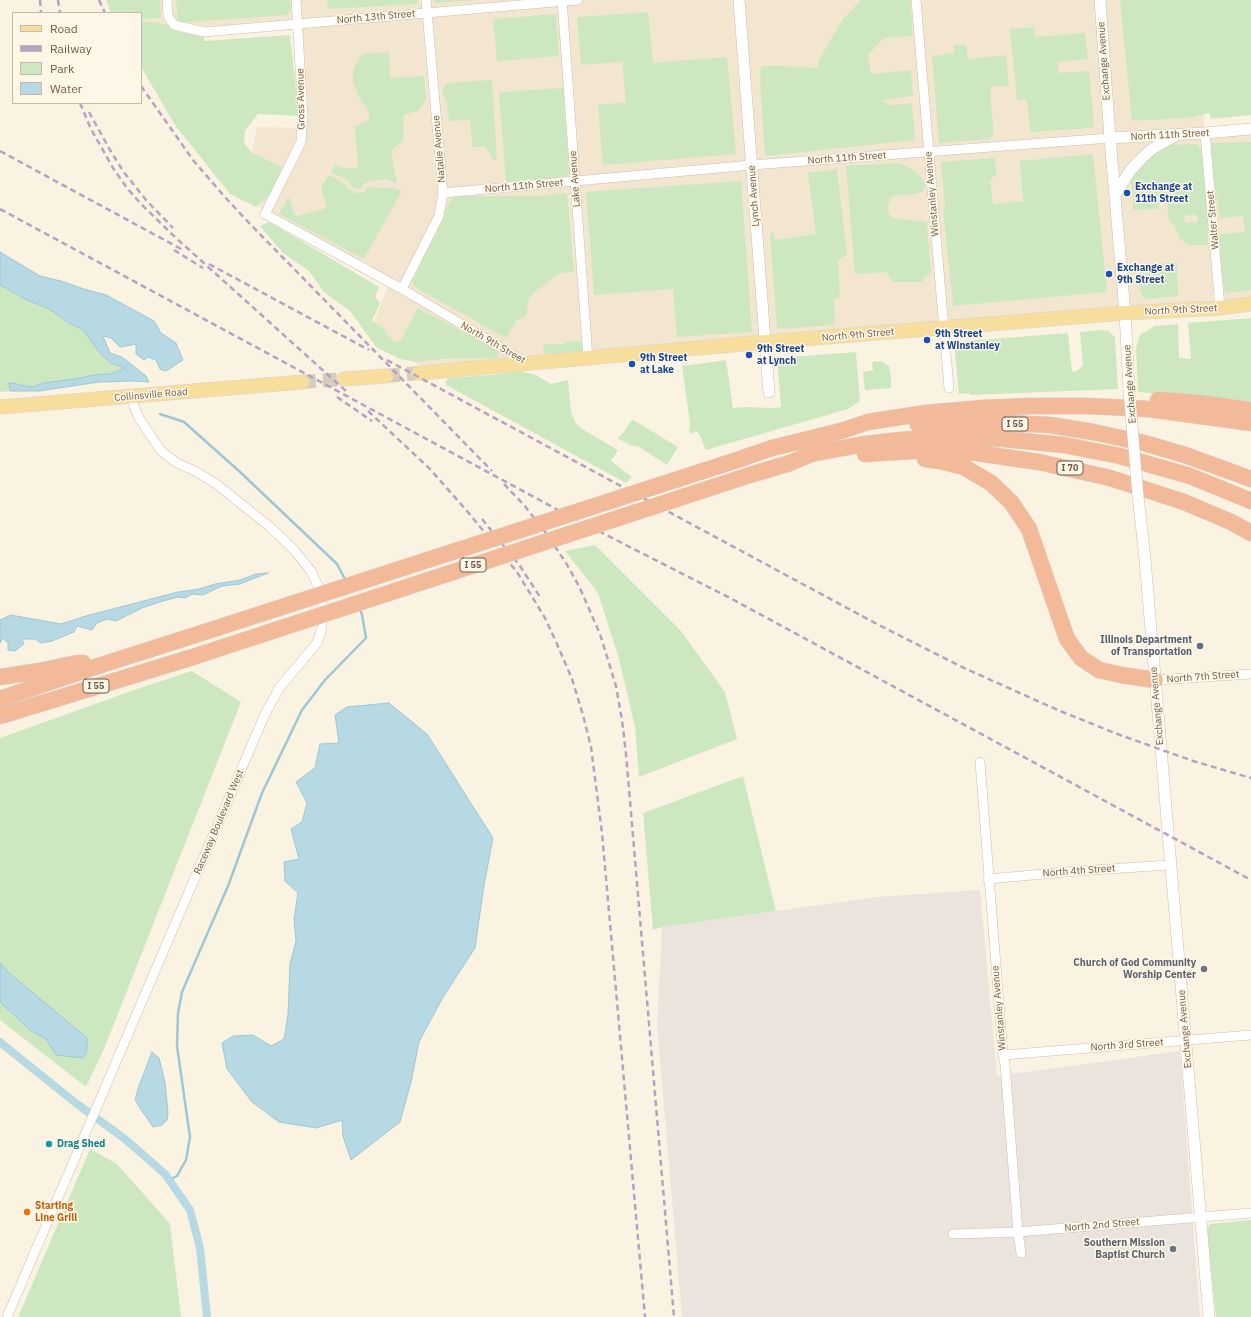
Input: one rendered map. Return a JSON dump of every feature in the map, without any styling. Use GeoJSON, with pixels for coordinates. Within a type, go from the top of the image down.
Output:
{"type":"FeatureCollection","features":[{"type":"Feature","properties":{"kind":"highway"},"geometry":{"type":"LineString","coordinates":[[997,407],[1024,398],[1104,397],[1199,403],[1251,410]]}},
{"type":"Feature","properties":{"kind":"highway"},"geometry":{"type":"LineString","coordinates":[[841,431],[868,422],[897,417],[997,407],[1088,406],[1141,409],[1251,423]]}},
{"type":"Feature","properties":{"kind":"highway","name":"I 55"},"geometry":{"type":"LineString","coordinates":[[0,699],[772,448],[841,431],[869,431],[931,423],[988,422],[1050,425],[1093,432],[1144,443],[1185,455],[1251,479]]}},
{"type":"Feature","properties":{"kind":"highway","name":"I 55"},"geometry":{"type":"LineString","coordinates":[[0,716],[193,657],[823,451],[877,442],[934,437],[1036,441],[1078,447],[1120,456],[1183,474],[1251,501]]}},
{"type":"Feature","properties":{"kind":"highway","name":"I 70"},"geometry":{"type":"LineString","coordinates":[[790,463],[814,463],[842,457],[927,450],[977,452],[1039,462],[1110,478],[1184,502],[1231,522],[1251,533]]}},
{"type":"Feature","properties":{"kind":"highway"},"geometry":{"type":"LineString","coordinates":[[878,453],[889,458],[913,458],[940,461],[964,467],[991,483],[1011,502],[1029,529],[1068,638],[1081,658],[1100,670],[1155,680]]}},
{"type":"Feature","properties":{"kind":"highway"},"geometry":{"type":"LineString","coordinates":[[1185,455],[1202,455],[1251,468]]}},
{"type":"Feature","properties":{"kind":"highway"},"geometry":{"type":"LineString","coordinates":[[1120,456],[1158,460],[1189,469],[1251,492]]}},
{"type":"Feature","properties":{"kind":"highway"},"geometry":{"type":"LineString","coordinates":[[0,677],[77,663],[98,666]]}},
{"type":"Feature","properties":{"kind":"main road","name":"North 9th Street"},"geometry":{"type":"LineString","coordinates":[[527,363],[588,359],[766,342],[1125,313],[1220,308],[1251,304]]}},
{"type":"Feature","properties":{"kind":"main road"},"geometry":{"type":"LineString","coordinates":[[419,373],[527,363]]}},
{"type":"Feature","properties":{"kind":"main road"},"geometry":{"type":"LineString","coordinates":[[344,379],[386,376]]}},
{"type":"Feature","properties":{"kind":"main road","name":"Collinsville Road"},"geometry":{"type":"LineString","coordinates":[[0,407],[302,382]]}},
{"type":"Feature","properties":{"kind":"street","name":"North 13th Street"},"geometry":{"type":"LineString","coordinates":[[167,0],[168,16],[174,25],[204,32],[578,0]]}},
{"type":"Feature","properties":{"kind":"street","name":"Gross Avenue"},"geometry":{"type":"LineString","coordinates":[[265,214],[301,142],[303,116],[296,0]]}},
{"type":"Feature","properties":{"kind":"street","name":"Natalie Avenue"},"geometry":{"type":"LineString","coordinates":[[402,289],[439,216],[443,193],[426,0]]}},
{"type":"Feature","properties":{"kind":"street","name":"Lynch Avenue"},"geometry":{"type":"LineString","coordinates":[[739,0],[769,392]]}},
{"type":"Feature","properties":{"kind":"street","name":"Winstanley Avenue"},"geometry":{"type":"LineString","coordinates":[[916,0],[949,388]]}},
{"type":"Feature","properties":{"kind":"street","name":"Exchange Avenue"},"geometry":{"type":"LineString","coordinates":[[1100,0],[1138,496],[1145,559],[1170,865],[1202,1217],[1209,1317]]}},
{"type":"Feature","properties":{"kind":"street","name":"Lake Avenue"},"geometry":{"type":"LineString","coordinates":[[562,1],[588,359]]}},
{"type":"Feature","properties":{"kind":"street","name":"North 11th Street"},"geometry":{"type":"LineString","coordinates":[[443,193],[752,165],[929,151],[1251,129]]}},
{"type":"Feature","properties":{"kind":"street","name":"Walter Street"},"geometry":{"type":"LineString","coordinates":[[1205,133],[1220,308]]}},
{"type":"Feature","properties":{"kind":"street"},"geometry":{"type":"LineString","coordinates":[[1115,195],[1130,171],[1143,156],[1152,149],[1177,135]]}},
{"type":"Feature","properties":{"kind":"street","name":"North 9th Street"},"geometry":{"type":"LineString","coordinates":[[265,214],[402,289],[527,363]]}},
{"type":"Feature","properties":{"kind":"street","name":"Raceway Boulevard West"},"geometry":{"type":"LineString","coordinates":[[7,1317],[83,1136],[102,1096],[265,714],[280,687],[317,643],[322,628],[323,608],[318,586],[311,571],[294,550],[269,526],[215,483],[195,471],[177,463],[161,451],[138,418],[130,396]]}},
{"type":"Feature","properties":{"kind":"street","name":"North 7th Street"},"geometry":{"type":"LineString","coordinates":[[1155,680],[1251,674]]}},
{"type":"Feature","properties":{"kind":"street","name":"Winstanley Avenue"},"geometry":{"type":"LineString","coordinates":[[980,762],[988,879],[1021,1253]]}},
{"type":"Feature","properties":{"kind":"street","name":"North 4th Street"},"geometry":{"type":"LineString","coordinates":[[988,879],[1170,865]]}},
{"type":"Feature","properties":{"kind":"street","name":"North 3rd Street"},"geometry":{"type":"LineString","coordinates":[[1003,1055],[1251,1035]]}},
{"type":"Feature","properties":{"kind":"street","name":"North 2nd Street"},"geometry":{"type":"LineString","coordinates":[[953,1234],[1018,1232],[1251,1213]]}},
{"type":"Feature","properties":{"kind":"shaded area"},"geometry":{"type":"Polygon","coordinates":[[[119,0],[1193,0],[1205,133],[1251,129],[1251,305],[527,363],[418,365],[370,331],[390,282],[265,214],[245,186],[257,127],[305,128],[298,23],[204,32],[174,25],[142,21],[142,12],[139,12],[119,0]]]}},
{"type":"Feature","properties":{"kind":"shaded area"},"geometry":{"type":"Polygon","coordinates":[[[980,890],[997,1076],[1180,1051],[1200,1317],[682,1317],[657,1025],[662,927],[877,897],[980,890]]]}},
{"type":"Feature","properties":{"kind":"green space"},"geometry":{"type":"Polygon","coordinates":[[[106,0],[160,0],[161,18],[142,19],[142,12],[111,12],[106,0]]]}},
{"type":"Feature","properties":{"kind":"green space"},"geometry":{"type":"Polygon","coordinates":[[[176,0],[290,0],[291,8],[288,15],[178,23],[176,0]]]}},
{"type":"Feature","properties":{"kind":"green space"},"geometry":{"type":"Polygon","coordinates":[[[327,0],[418,0],[418,4],[328,9],[327,0]]]}},
{"type":"Feature","properties":{"kind":"green space"},"geometry":{"type":"Polygon","coordinates":[[[435,0],[477,0],[435,3],[435,0]]]}},
{"type":"Feature","properties":{"kind":"green space"},"geometry":{"type":"Polygon","coordinates":[[[861,0],[910,0],[913,36],[884,38],[868,55],[871,74],[911,70],[913,96],[881,100],[888,105],[912,103],[915,140],[765,156],[760,81],[761,66],[818,68],[819,60],[843,19],[861,0]]]}},
{"type":"Feature","properties":{"kind":"green space"},"geometry":{"type":"Polygon","coordinates":[[[1120,0],[1251,0],[1251,115],[1211,119],[1209,113],[1188,118],[1132,121],[1120,0]]]}},
{"type":"Feature","properties":{"kind":"green space"},"geometry":{"type":"Polygon","coordinates":[[[648,12],[653,63],[727,57],[736,154],[603,165],[598,105],[626,102],[622,62],[581,65],[577,17],[648,12]]]}},
{"type":"Feature","properties":{"kind":"green space"},"geometry":{"type":"Polygon","coordinates":[[[556,14],[559,56],[497,61],[493,19],[556,14]]]}},
{"type":"Feature","properties":{"kind":"green space"},"geometry":{"type":"Polygon","coordinates":[[[142,21],[174,25],[204,32],[204,41],[290,35],[299,116],[258,114],[245,131],[244,143],[252,153],[282,167],[270,194],[256,207],[230,194],[175,125],[142,69],[142,21]]]}},
{"type":"Feature","properties":{"kind":"green space"},"geometry":{"type":"Polygon","coordinates":[[[1035,27],[1035,37],[1085,33],[1088,59],[1057,62],[1059,73],[1089,71],[1094,125],[1091,128],[1030,132],[1027,99],[1017,100],[1010,29],[1035,27]]]}},
{"type":"Feature","properties":{"kind":"green space"},"geometry":{"type":"Polygon","coordinates":[[[954,45],[966,45],[968,59],[1006,55],[1009,87],[993,86],[990,91],[994,134],[990,135],[991,139],[939,143],[932,56],[954,53],[954,45]]]}},
{"type":"Feature","properties":{"kind":"green space"},"geometry":{"type":"Polygon","coordinates":[[[389,52],[390,78],[424,76],[426,100],[419,110],[404,115],[403,140],[391,151],[397,183],[386,179],[366,182],[361,188],[356,189],[351,186],[349,181],[331,172],[335,164],[342,168],[358,168],[355,127],[369,119],[369,112],[358,95],[353,81],[353,70],[362,54],[389,52]]]}},
{"type":"Feature","properties":{"kind":"green space"},"geometry":{"type":"Polygon","coordinates":[[[492,80],[497,160],[493,160],[486,147],[473,147],[470,120],[449,121],[447,103],[442,93],[446,83],[492,80]]]}},
{"type":"Feature","properties":{"kind":"green space"},"geometry":{"type":"Polygon","coordinates":[[[563,88],[569,172],[565,178],[506,182],[499,92],[563,88]]]}},
{"type":"Feature","properties":{"kind":"green space"},"geometry":{"type":"Polygon","coordinates":[[[1251,142],[1251,290],[1225,293],[1220,260],[1219,234],[1245,232],[1243,216],[1220,218],[1213,176],[1211,143],[1251,142]]]}},
{"type":"Feature","properties":{"kind":"green space"},"geometry":{"type":"Polygon","coordinates":[[[1197,144],[1202,151],[1209,229],[1208,245],[1188,245],[1180,239],[1176,229],[1168,218],[1167,197],[1160,197],[1159,209],[1133,210],[1133,192],[1131,184],[1134,164],[1167,145],[1197,144]],[[1197,214],[1184,216],[1185,223],[1198,222],[1197,214]]]}},
{"type":"Feature","properties":{"kind":"green space"},"geometry":{"type":"Polygon","coordinates":[[[1093,154],[1107,292],[953,306],[943,209],[945,208],[941,162],[994,158],[997,173],[990,180],[993,204],[1023,201],[1020,161],[1093,154]]]}},
{"type":"Feature","properties":{"kind":"green space"},"geometry":{"type":"Polygon","coordinates":[[[899,163],[905,165],[918,174],[926,183],[924,191],[915,194],[892,196],[888,205],[889,214],[893,218],[927,222],[931,272],[921,282],[893,282],[886,272],[855,274],[846,166],[899,163]]]}},
{"type":"Feature","properties":{"kind":"green space"},"geometry":{"type":"Polygon","coordinates":[[[837,169],[847,254],[838,260],[840,298],[834,299],[835,322],[833,325],[780,329],[777,327],[770,233],[774,233],[775,240],[816,234],[808,173],[837,169]]]}},
{"type":"Feature","properties":{"kind":"green space"},"geometry":{"type":"Polygon","coordinates":[[[329,175],[346,185],[347,188],[355,193],[365,192],[367,187],[393,188],[402,191],[364,259],[279,214],[289,197],[294,213],[297,216],[327,208],[321,187],[329,175]]]}},
{"type":"Feature","properties":{"kind":"green space"},"geometry":{"type":"Polygon","coordinates":[[[741,181],[752,332],[677,337],[673,289],[594,295],[586,192],[741,181]]]}},
{"type":"Feature","properties":{"kind":"green space"},"geometry":{"type":"Polygon","coordinates":[[[567,193],[574,272],[559,273],[534,292],[528,301],[527,313],[524,317],[517,320],[506,338],[413,286],[413,281],[425,254],[437,233],[442,215],[453,196],[538,196],[567,193]]]}},
{"type":"Feature","properties":{"kind":"green space"},"geometry":{"type":"Polygon","coordinates":[[[269,222],[379,287],[375,297],[380,303],[372,321],[382,326],[389,338],[397,343],[401,340],[418,308],[499,350],[497,358],[440,359],[420,362],[400,359],[376,347],[351,312],[324,292],[309,271],[283,253],[260,226],[269,222]]]}},
{"type":"Feature","properties":{"kind":"green space"},"geometry":{"type":"Polygon","coordinates":[[[1177,262],[1178,296],[1156,299],[1148,299],[1143,297],[1140,290],[1138,273],[1142,272],[1141,264],[1177,262]]]}},
{"type":"Feature","properties":{"kind":"green space"},"geometry":{"type":"Polygon","coordinates":[[[0,285],[27,300],[49,309],[69,323],[83,330],[100,353],[111,363],[125,368],[110,374],[44,383],[33,387],[9,383],[10,391],[0,392],[0,285]]]}},
{"type":"Feature","properties":{"kind":"green space"},"geometry":{"type":"Polygon","coordinates":[[[1251,318],[1251,402],[1138,392],[1136,348],[1140,335],[1155,326],[1178,324],[1179,358],[1191,359],[1188,323],[1251,318]]]}},
{"type":"Feature","properties":{"kind":"green space"},"geometry":{"type":"Polygon","coordinates":[[[1101,330],[1109,331],[1115,337],[1118,389],[970,395],[969,393],[959,394],[954,342],[1068,333],[1072,372],[1077,371],[1083,365],[1080,332],[1101,330]]]}},
{"type":"Feature","properties":{"kind":"green space"},"geometry":{"type":"Polygon","coordinates":[[[581,341],[583,344],[583,350],[580,352],[546,354],[544,352],[543,347],[546,344],[564,344],[567,342],[581,341]]]}},
{"type":"Feature","properties":{"kind":"green space"},"geometry":{"type":"Polygon","coordinates":[[[856,352],[860,401],[848,409],[706,450],[699,434],[696,431],[691,434],[689,431],[690,423],[682,366],[726,360],[733,408],[773,408],[781,407],[777,358],[856,352]]]}},
{"type":"Feature","properties":{"kind":"green space"},"geometry":{"type":"Polygon","coordinates":[[[881,361],[889,366],[891,388],[865,390],[863,372],[873,370],[872,362],[881,361]]]}},
{"type":"Feature","properties":{"kind":"green space"},"geometry":{"type":"Polygon","coordinates":[[[520,371],[536,375],[551,384],[568,380],[571,411],[575,422],[582,429],[618,450],[611,461],[632,477],[626,483],[446,385],[446,381],[449,378],[520,371]]]}},
{"type":"Feature","properties":{"kind":"green space"},"geometry":{"type":"Polygon","coordinates":[[[632,420],[678,447],[667,465],[639,447],[630,445],[617,438],[623,433],[632,420]]]}},
{"type":"Feature","properties":{"kind":"green space"},"geometry":{"type":"Polygon","coordinates":[[[595,545],[681,631],[725,692],[737,739],[639,777],[635,727],[619,659],[598,593],[565,551],[595,545]]]}},
{"type":"Feature","properties":{"kind":"green space"},"geometry":{"type":"Polygon","coordinates":[[[192,671],[241,702],[104,1049],[86,1087],[0,1020],[0,738],[192,671]]]}},
{"type":"Feature","properties":{"kind":"green space"},"geometry":{"type":"Polygon","coordinates":[[[743,776],[776,911],[662,927],[653,930],[643,813],[743,776]]]}},
{"type":"Feature","properties":{"kind":"green space"},"geometry":{"type":"Polygon","coordinates":[[[90,1149],[117,1164],[170,1224],[181,1317],[18,1317],[90,1149]]]}},
{"type":"Feature","properties":{"kind":"green space"},"geometry":{"type":"Polygon","coordinates":[[[1251,1220],[1251,1317],[1216,1317],[1207,1230],[1210,1224],[1251,1220]]]}},
{"type":"Feature","properties":{"kind":"water"},"geometry":{"type":"Polygon","coordinates":[[[0,252],[40,276],[106,295],[154,321],[161,333],[176,343],[183,360],[166,371],[160,369],[156,360],[148,357],[144,360],[136,354],[136,344],[120,347],[111,338],[103,336],[110,353],[122,357],[146,376],[149,382],[99,382],[39,391],[10,391],[9,383],[33,387],[44,383],[110,374],[125,368],[111,363],[100,353],[83,330],[69,323],[49,309],[27,300],[0,285],[0,252]]]}},
{"type":"Feature","properties":{"kind":"water"},"geometry":{"type":"Polygon","coordinates":[[[268,573],[240,584],[222,586],[203,595],[192,594],[185,598],[178,597],[163,601],[142,608],[116,621],[107,619],[97,623],[92,630],[77,626],[74,632],[52,641],[41,643],[35,639],[22,639],[24,644],[15,651],[8,650],[8,642],[3,639],[0,643],[0,620],[11,615],[61,624],[178,592],[240,580],[256,574],[268,573]]]}},
{"type":"Feature","properties":{"kind":"water"},"geometry":{"type":"Polygon","coordinates":[[[389,703],[427,734],[493,838],[484,885],[475,948],[443,997],[419,1042],[411,1082],[400,1122],[351,1160],[343,1136],[342,1120],[316,1128],[279,1122],[252,1102],[227,1069],[222,1043],[233,1036],[253,1035],[271,1046],[284,1039],[288,1015],[290,964],[296,941],[294,919],[298,893],[285,881],[284,862],[299,859],[291,829],[302,822],[307,803],[296,782],[315,768],[320,744],[339,743],[335,715],[347,707],[389,703]]]}},
{"type":"Feature","properties":{"kind":"water"},"geometry":{"type":"Polygon","coordinates":[[[0,963],[8,972],[87,1038],[87,1051],[83,1058],[56,1055],[46,1039],[30,1030],[0,1002],[0,963]]]}},
{"type":"Feature","properties":{"kind":"water"},"geometry":{"type":"Polygon","coordinates":[[[152,1052],[159,1058],[165,1082],[168,1113],[167,1120],[162,1125],[153,1127],[135,1100],[152,1052]]]}},
{"type":"Feature","properties":{"kind":"waterway"},"geometry":{"type":"LineString","coordinates":[[160,414],[184,422],[239,471],[337,564],[346,581]]}},
{"type":"Feature","properties":{"kind":"waterway"},"geometry":{"type":"LineString","coordinates":[[169,1180],[177,1176],[186,1160],[190,1137],[177,1046],[178,1013],[182,992],[228,886],[262,793],[302,710],[325,680],[366,638],[360,609]]}},
{"type":"Feature","properties":{"kind":"waterway"},"geometry":{"type":"LineString","coordinates":[[0,1042],[77,1104],[125,1139],[165,1174],[190,1210],[200,1248],[207,1317]]}},
{"type":"Feature","properties":{"kind":"tunnel"},"geometry":{"type":"LineString","coordinates":[[386,376],[419,373]]}},
{"type":"Feature","properties":{"kind":"tunnel"},"geometry":{"type":"LineString","coordinates":[[302,382],[344,379]]}},
{"type":"Feature","properties":{"kind":"railway"},"geometry":{"type":"LineString","coordinates":[[40,0],[41,12]]}},
{"type":"Feature","properties":{"kind":"railway"},"geometry":{"type":"LineString","coordinates":[[58,0],[60,12]]}},
{"type":"Feature","properties":{"kind":"railway"},"geometry":{"type":"LineString","coordinates":[[99,0],[105,12]]}},
{"type":"Feature","properties":{"kind":"railway"},"geometry":{"type":"LineString","coordinates":[[142,87],[193,160],[224,196],[492,471]]}},
{"type":"Feature","properties":{"kind":"railway"},"geometry":{"type":"LineString","coordinates":[[80,104],[91,129],[113,168],[127,188],[141,204],[176,238],[347,392]]}},
{"type":"Feature","properties":{"kind":"railway"},"geometry":{"type":"LineString","coordinates":[[89,112],[123,171],[146,200],[173,228]]}},
{"type":"Feature","properties":{"kind":"railway"},"geometry":{"type":"LineString","coordinates":[[0,151],[183,250]]}},
{"type":"Feature","properties":{"kind":"railway"},"geometry":{"type":"LineString","coordinates":[[0,209],[571,517],[730,598],[1251,880]]}},
{"type":"Feature","properties":{"kind":"railway"},"geometry":{"type":"LineString","coordinates":[[174,250],[203,268]]}},
{"type":"Feature","properties":{"kind":"railway"},"geometry":{"type":"LineString","coordinates":[[209,264],[369,350]]}},
{"type":"Feature","properties":{"kind":"railway"},"geometry":{"type":"LineString","coordinates":[[387,360],[875,623],[964,668],[1060,711],[1120,735],[1193,761],[1251,778]]}},
{"type":"Feature","properties":{"kind":"railway"},"geometry":{"type":"LineString","coordinates":[[337,397],[372,421]]}},
{"type":"Feature","properties":{"kind":"railway"},"geometry":{"type":"LineString","coordinates":[[368,411],[429,468],[467,511],[517,572],[545,618],[572,679],[591,747],[602,833],[645,1317]]}},
{"type":"Feature","properties":{"kind":"railway"},"geometry":{"type":"LineString","coordinates":[[504,484],[524,505],[546,533],[579,586],[600,634],[616,686],[626,754],[674,1317]]}},
{"type":"Feature","properties":{"kind":"railway"},"geometry":{"type":"LineString","coordinates":[[482,519],[520,566],[540,597]]}},
{"type":"Feature","properties":{"kind":"place","name":"Exchange at 11th Street"},"geometry":{"type":"Point","coordinates":[1127,193]}},
{"type":"Feature","properties":{"kind":"place","name":"Exchange at 9th Street"},"geometry":{"type":"Point","coordinates":[1109,274]}},
{"type":"Feature","properties":{"kind":"place","name":"9th Street at Winstanley"},"geometry":{"type":"Point","coordinates":[927,340]}},
{"type":"Feature","properties":{"kind":"place","name":"9th Street at Lynch"},"geometry":{"type":"Point","coordinates":[749,355]}},
{"type":"Feature","properties":{"kind":"place","name":"9th Street at Lake"},"geometry":{"type":"Point","coordinates":[632,364]}},
{"type":"Feature","properties":{"kind":"place","name":"Illinois Department of Transportation"},"geometry":{"type":"Point","coordinates":[1200,646]}},
{"type":"Feature","properties":{"kind":"place","name":"Church of God Community Worship Center"},"geometry":{"type":"Point","coordinates":[1204,969]}},
{"type":"Feature","properties":{"kind":"place","name":"Drag Shed"},"geometry":{"type":"Point","coordinates":[49,1144]}},
{"type":"Feature","properties":{"kind":"place","name":"Starting Line Grill"},"geometry":{"type":"Point","coordinates":[27,1212]}},
{"type":"Feature","properties":{"kind":"place","name":"Southern Mission Baptist Church"},"geometry":{"type":"Point","coordinates":[1173,1249]}}]}
